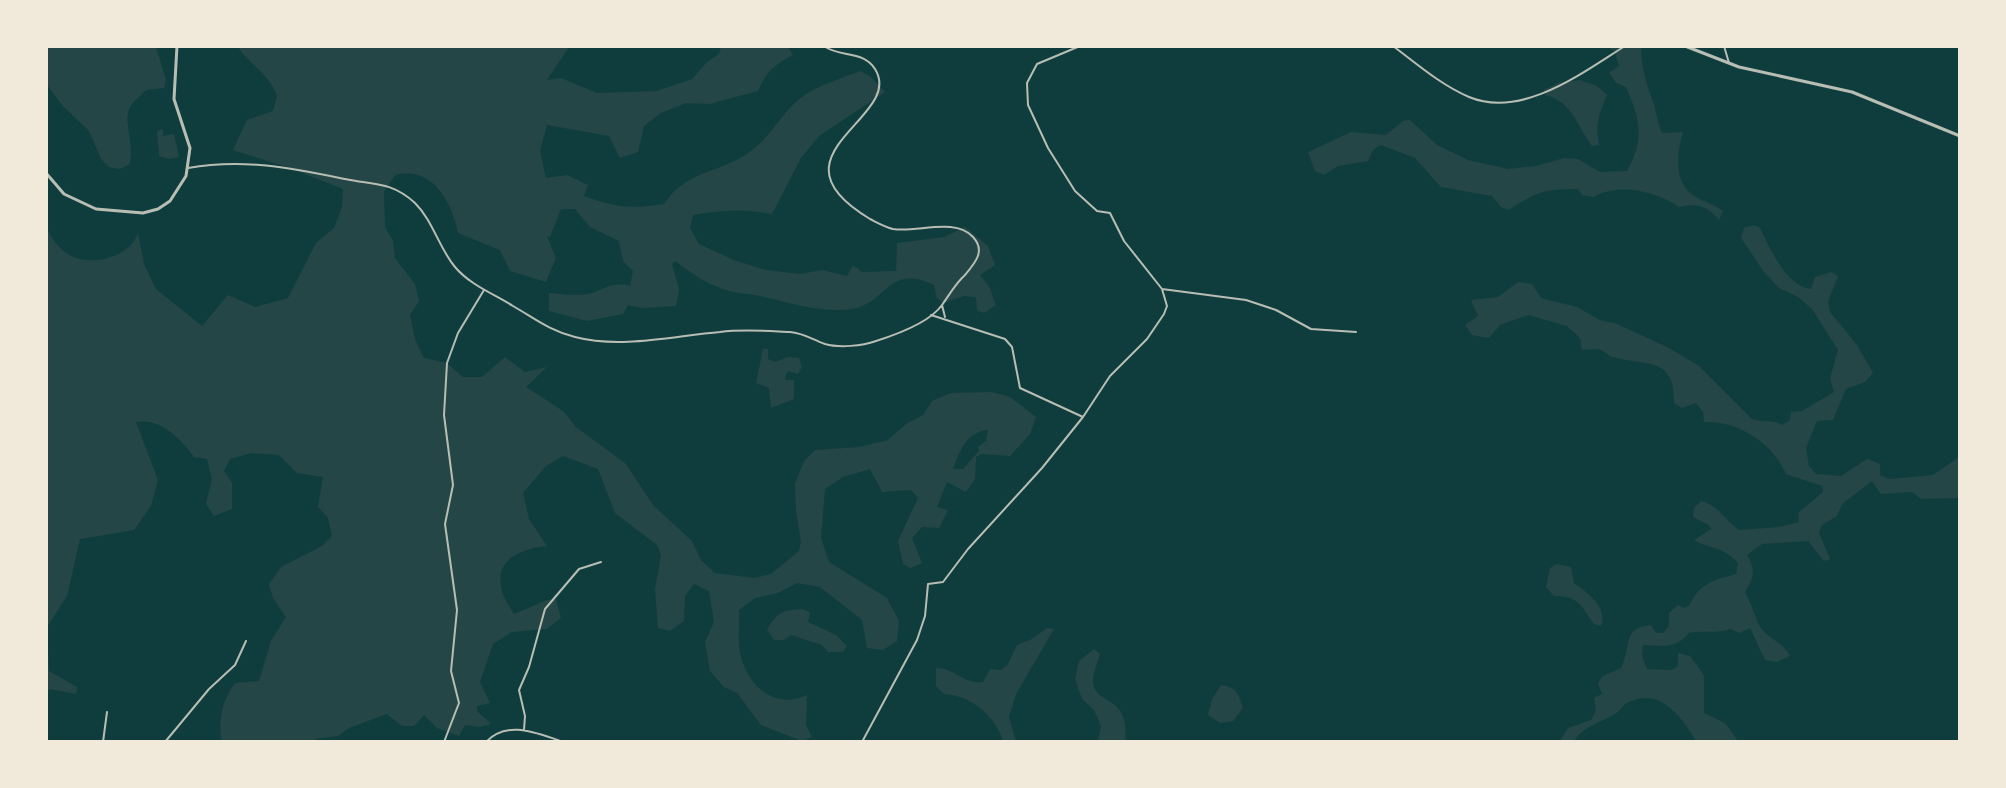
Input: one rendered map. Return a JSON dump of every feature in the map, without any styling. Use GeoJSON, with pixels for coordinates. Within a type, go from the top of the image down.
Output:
{"type":"FeatureCollection","features":[{"type":"Feature","properties":{"kind":"street"},"geometry":{"type":"LineString","coordinates":[[46,173],[64,194],[88,207],[113,212],[143,213],[158,209],[170,201],[182,185],[188,168],[189,139],[174,99],[177,46]]}},
{"type":"Feature","properties":{"kind":"street"},"geometry":{"type":"LineString","coordinates":[[188,168],[227,162],[255,162],[387,185],[417,205],[456,269],[484,290],[538,324],[575,337],[597,340],[764,331],[802,333],[826,344],[861,344],[887,337],[931,315],[942,305],[950,290],[977,261],[980,249],[976,242],[960,229],[911,230],[884,226],[863,215],[833,185],[829,175],[830,158],[836,146],[868,110],[878,83],[875,69],[861,57],[836,52],[824,46]]}},
{"type":"Feature","properties":{"kind":"street"},"geometry":{"type":"LineString","coordinates":[[862,741],[917,640],[925,616],[928,584],[937,585],[943,582],[1083,417],[1110,376],[1147,339],[1159,323],[1167,306],[1162,289],[1124,241],[1110,213],[1097,211],[1075,191],[1048,148],[1028,105],[1027,83],[1037,64],[1080,46]]}},
{"type":"Feature","properties":{"kind":"street"},"geometry":{"type":"LineString","coordinates":[[1393,46],[1441,81],[1470,97],[1502,103],[1537,94],[1625,46]]}},
{"type":"Feature","properties":{"kind":"street"},"geometry":{"type":"LineString","coordinates":[[1684,46],[1729,63],[1852,92],[1959,136]]}},
{"type":"Feature","properties":{"kind":"street"},"geometry":{"type":"LineString","coordinates":[[1724,46],[1729,63]]}},
{"type":"Feature","properties":{"kind":"street"},"geometry":{"type":"LineString","coordinates":[[1162,289],[1246,300],[1275,310],[1311,329],[1356,332]]}},
{"type":"Feature","properties":{"kind":"street"},"geometry":{"type":"LineString","coordinates":[[444,741],[459,703],[451,671],[457,610],[445,524],[453,485],[444,415],[447,363],[458,333],[484,290]]}},
{"type":"Feature","properties":{"kind":"street"},"geometry":{"type":"LineString","coordinates":[[942,305],[946,318]]}},
{"type":"Feature","properties":{"kind":"street"},"geometry":{"type":"LineString","coordinates":[[931,315],[946,318],[975,332],[1005,339],[1012,347],[1020,388],[1083,417]]}},
{"type":"Feature","properties":{"kind":"street"},"geometry":{"type":"LineString","coordinates":[[524,729],[525,716],[519,690],[529,667],[545,609],[579,569],[601,562]]}},
{"type":"Feature","properties":{"kind":"street"},"geometry":{"type":"LineString","coordinates":[[165,741],[209,689],[235,665],[246,641]]}},
{"type":"Feature","properties":{"kind":"street"},"geometry":{"type":"LineString","coordinates":[[103,741],[107,712]]}},
{"type":"Feature","properties":{"kind":"street"},"geometry":{"type":"LineString","coordinates":[[486,741],[502,731],[524,729],[564,741]]}},
{"type":"Feature","properties":{"kind":"shaded area"},"geometry":{"type":"Polygon","coordinates":[[[46,47],[156,47],[166,80],[164,88],[146,90],[130,107],[127,120],[131,150],[129,165],[119,169],[109,167],[101,159],[89,131],[63,106],[47,85],[46,47]]]}},
{"type":"Feature","properties":{"kind":"shaded area"},"geometry":{"type":"Polygon","coordinates":[[[238,47],[569,47],[547,80],[561,78],[597,93],[657,91],[692,79],[707,62],[719,54],[721,47],[788,47],[793,55],[771,70],[758,91],[709,104],[686,103],[661,113],[644,126],[638,152],[620,158],[609,136],[547,125],[540,151],[546,178],[567,175],[588,185],[584,196],[624,206],[642,207],[664,204],[683,184],[751,151],[798,100],[828,83],[860,71],[870,76],[885,92],[819,136],[801,158],[772,214],[733,211],[693,215],[690,228],[699,244],[734,260],[766,270],[800,274],[822,270],[847,276],[853,265],[862,272],[896,271],[897,243],[944,237],[965,227],[988,246],[995,265],[980,275],[989,286],[996,305],[984,313],[977,310],[976,297],[964,296],[943,303],[937,298],[934,285],[908,279],[891,285],[860,307],[837,310],[812,308],[716,287],[675,261],[672,264],[679,289],[676,306],[642,308],[628,305],[623,314],[587,321],[549,311],[549,293],[583,295],[617,285],[630,286],[633,271],[623,261],[619,241],[590,227],[575,209],[561,209],[550,237],[547,236],[556,258],[546,282],[510,271],[500,250],[458,233],[451,209],[445,198],[430,181],[420,176],[395,175],[384,192],[385,227],[393,241],[395,258],[415,284],[419,301],[410,315],[415,339],[424,358],[447,363],[463,377],[482,377],[505,357],[525,372],[547,367],[526,387],[563,411],[576,427],[626,464],[653,505],[692,541],[701,560],[715,573],[754,578],[771,574],[799,551],[801,542],[795,484],[804,461],[815,450],[859,447],[888,440],[906,424],[923,415],[932,401],[951,393],[992,392],[1010,397],[1036,417],[1030,434],[1010,456],[981,454],[976,457],[975,479],[966,492],[947,482],[937,507],[948,510],[939,528],[922,527],[912,538],[922,563],[910,568],[903,564],[898,541],[918,498],[911,490],[882,492],[870,469],[843,477],[825,489],[821,538],[829,562],[887,598],[899,621],[897,641],[883,650],[867,648],[862,620],[820,587],[797,583],[778,593],[755,598],[739,610],[740,652],[750,678],[765,693],[785,700],[807,695],[806,725],[812,737],[802,741],[761,725],[737,693],[724,687],[710,671],[705,642],[714,622],[709,591],[694,584],[685,596],[684,621],[670,631],[658,628],[655,589],[661,555],[657,545],[615,513],[598,469],[563,456],[546,466],[523,493],[529,519],[547,546],[519,553],[509,559],[500,577],[501,588],[514,614],[547,600],[556,599],[561,618],[547,629],[512,632],[493,644],[480,682],[490,703],[477,706],[477,711],[491,724],[480,727],[465,725],[459,736],[437,728],[424,715],[414,726],[402,726],[387,714],[349,728],[338,736],[315,739],[315,741],[224,741],[221,739],[221,716],[227,696],[235,683],[259,681],[271,641],[286,617],[273,598],[269,584],[281,567],[322,546],[332,536],[328,518],[318,507],[323,477],[297,473],[279,455],[251,453],[230,459],[224,471],[232,483],[232,509],[214,516],[206,504],[212,479],[207,459],[194,457],[183,443],[162,426],[136,422],[158,480],[151,506],[134,530],[80,539],[67,596],[47,627],[46,226],[51,236],[65,252],[74,257],[92,260],[120,253],[128,248],[138,233],[144,264],[156,289],[202,326],[228,295],[255,307],[288,298],[316,243],[334,228],[342,207],[343,189],[290,168],[233,150],[247,120],[273,111],[277,96],[270,82],[238,47]],[[988,430],[969,438],[961,449],[953,469],[963,469],[979,451],[978,447],[986,441],[988,430]]]}},
{"type":"Feature","properties":{"kind":"shaded area"},"geometry":{"type":"Polygon","coordinates":[[[1608,47],[1641,47],[1645,76],[1662,133],[1683,132],[1678,157],[1682,182],[1693,195],[1723,211],[1719,220],[1702,207],[1692,205],[1679,207],[1649,193],[1626,190],[1615,190],[1594,197],[1582,195],[1578,189],[1549,191],[1534,195],[1509,210],[1501,207],[1492,196],[1441,187],[1415,158],[1381,145],[1373,150],[1368,161],[1338,166],[1324,175],[1315,171],[1308,152],[1351,132],[1386,135],[1403,121],[1410,120],[1437,145],[1468,160],[1508,169],[1536,166],[1564,158],[1578,159],[1600,172],[1627,171],[1633,160],[1639,129],[1635,109],[1626,87],[1616,83],[1609,73],[1619,66],[1615,52],[1608,47]]]}},
{"type":"Feature","properties":{"kind":"shaded area"},"geometry":{"type":"Polygon","coordinates":[[[1580,80],[1597,86],[1607,95],[1598,120],[1599,145],[1592,146],[1568,108],[1554,98],[1545,95],[1544,90],[1558,83],[1580,80]]]}},
{"type":"Feature","properties":{"kind":"shaded area"},"geometry":{"type":"Polygon","coordinates":[[[163,129],[163,136],[174,134],[179,157],[169,159],[159,156],[157,131],[163,129]]]}},
{"type":"Feature","properties":{"kind":"shaded area"},"geometry":{"type":"Polygon","coordinates":[[[1754,225],[1760,228],[1780,265],[1802,287],[1811,289],[1815,277],[1831,272],[1838,276],[1828,302],[1830,312],[1857,345],[1873,373],[1865,382],[1846,389],[1833,420],[1817,421],[1806,448],[1809,466],[1816,474],[1841,476],[1867,459],[1880,464],[1880,475],[1889,479],[1933,475],[1959,457],[1959,498],[1921,499],[1912,492],[1881,494],[1872,481],[1842,504],[1837,516],[1822,525],[1819,533],[1830,559],[1824,561],[1808,541],[1762,544],[1747,555],[1753,574],[1745,592],[1757,621],[1762,629],[1790,656],[1777,662],[1765,660],[1750,628],[1739,633],[1731,629],[1689,633],[1674,644],[1643,645],[1642,656],[1647,669],[1672,670],[1678,666],[1678,653],[1690,656],[1704,675],[1704,713],[1725,723],[1738,741],[1696,741],[1669,707],[1661,702],[1640,698],[1627,703],[1615,714],[1588,728],[1574,741],[1560,741],[1568,728],[1591,720],[1596,710],[1594,698],[1602,694],[1598,683],[1603,676],[1621,668],[1629,639],[1635,630],[1651,625],[1656,633],[1663,633],[1669,626],[1669,613],[1678,605],[1684,608],[1689,606],[1703,587],[1736,574],[1738,563],[1733,558],[1694,540],[1711,529],[1709,525],[1693,517],[1694,508],[1701,501],[1713,506],[1739,530],[1779,527],[1799,522],[1798,513],[1823,492],[1822,486],[1786,474],[1763,443],[1741,429],[1716,422],[1704,422],[1703,412],[1696,403],[1682,408],[1674,403],[1670,377],[1664,370],[1647,363],[1611,356],[1599,349],[1582,350],[1580,338],[1567,326],[1528,315],[1500,325],[1489,338],[1472,335],[1465,325],[1478,316],[1471,300],[1498,297],[1518,282],[1532,284],[1541,298],[1577,307],[1600,320],[1617,324],[1669,348],[1699,366],[1752,419],[1782,425],[1790,420],[1791,412],[1802,411],[1834,392],[1830,378],[1838,350],[1812,309],[1798,297],[1779,288],[1764,272],[1741,238],[1744,228],[1754,225]]]}},
{"type":"Feature","properties":{"kind":"shaded area"},"geometry":{"type":"Polygon","coordinates":[[[763,349],[768,349],[768,359],[775,362],[788,357],[799,358],[802,367],[798,374],[789,371],[786,374],[785,380],[794,380],[794,399],[771,408],[769,388],[756,383],[763,349]]]}},
{"type":"Feature","properties":{"kind":"shaded area"},"geometry":{"type":"Polygon","coordinates":[[[1557,564],[1571,567],[1574,583],[1585,591],[1599,607],[1602,613],[1601,626],[1594,624],[1579,603],[1562,596],[1554,596],[1546,587],[1550,568],[1557,564]]]}},
{"type":"Feature","properties":{"kind":"shaded area"},"geometry":{"type":"Polygon","coordinates":[[[803,609],[810,613],[808,622],[836,635],[847,646],[843,652],[828,652],[822,645],[791,635],[784,640],[774,640],[767,630],[774,619],[785,611],[803,609]]]}},
{"type":"Feature","properties":{"kind":"shaded area"},"geometry":{"type":"Polygon","coordinates":[[[1047,628],[1054,629],[1016,694],[1009,717],[1016,741],[1003,741],[994,723],[981,708],[963,698],[944,694],[936,686],[936,668],[949,671],[970,681],[983,682],[990,669],[1001,670],[1008,664],[1017,645],[1032,639],[1047,628]]]}},
{"type":"Feature","properties":{"kind":"shaded area"},"geometry":{"type":"Polygon","coordinates":[[[47,629],[49,671],[77,687],[76,694],[49,689],[47,697],[47,629]]]}},
{"type":"Feature","properties":{"kind":"shaded area"},"geometry":{"type":"Polygon","coordinates":[[[1094,649],[1100,654],[1093,676],[1095,690],[1118,708],[1123,716],[1125,741],[1098,741],[1101,726],[1094,710],[1082,699],[1075,679],[1079,661],[1094,649]]]}},
{"type":"Feature","properties":{"kind":"shaded area"},"geometry":{"type":"Polygon","coordinates":[[[1221,685],[1230,687],[1236,692],[1243,708],[1233,721],[1220,723],[1208,715],[1212,699],[1221,685]]]}}]}
